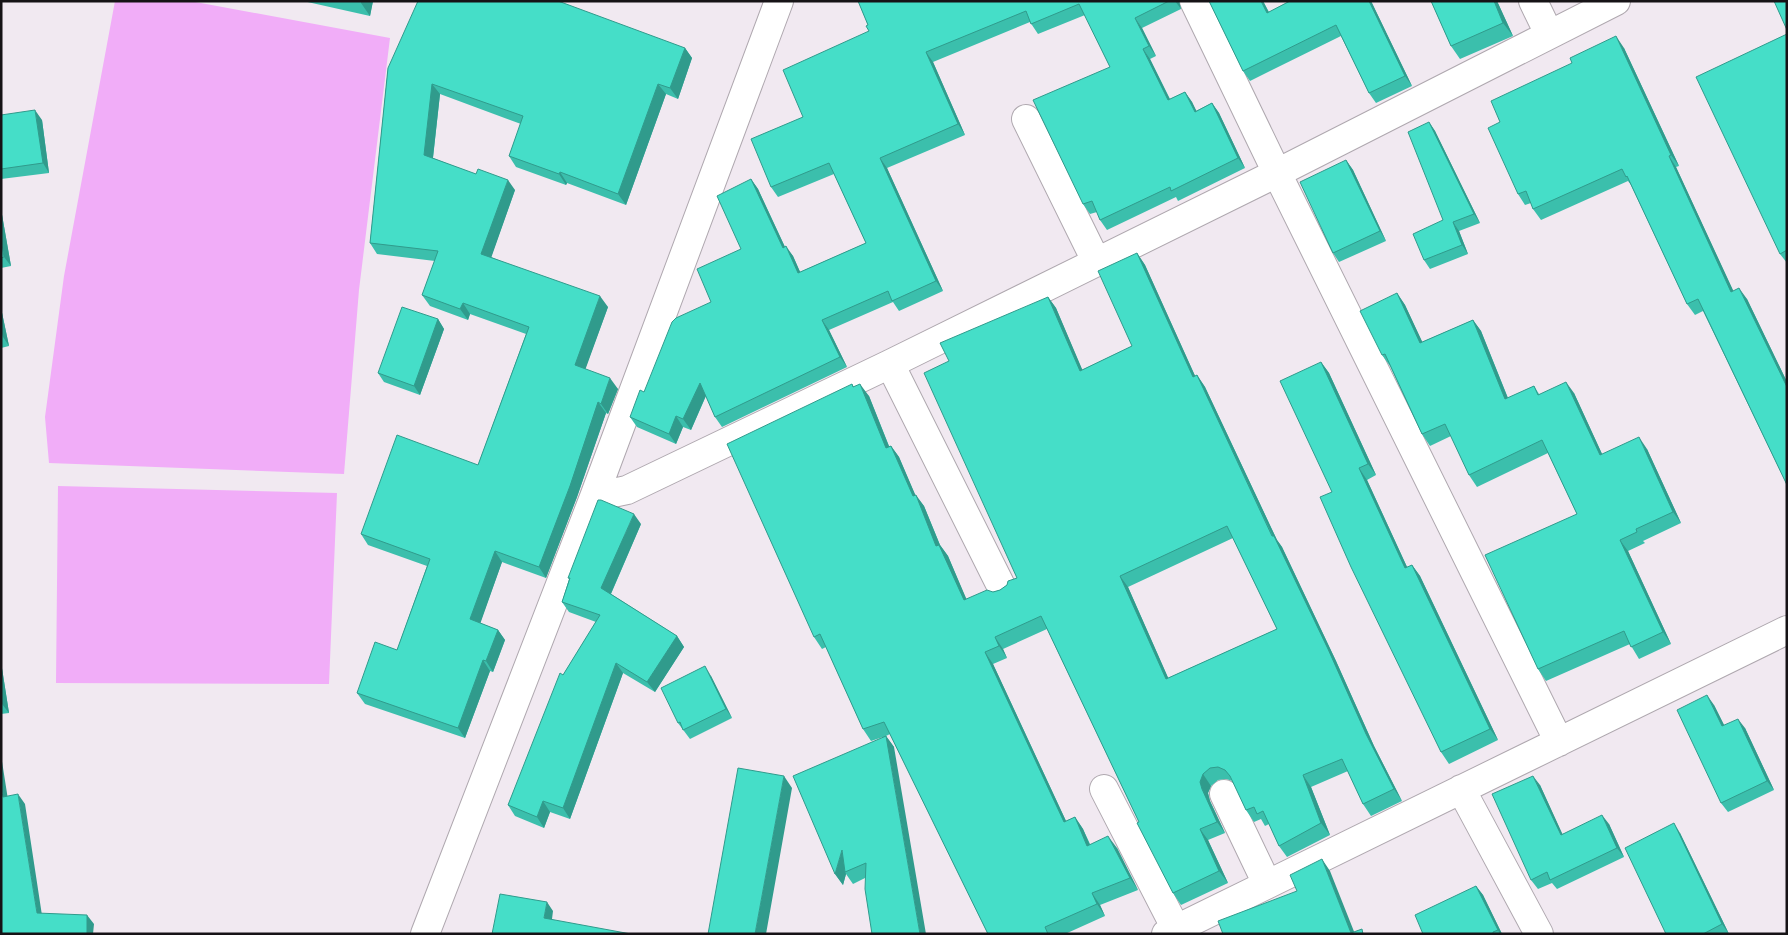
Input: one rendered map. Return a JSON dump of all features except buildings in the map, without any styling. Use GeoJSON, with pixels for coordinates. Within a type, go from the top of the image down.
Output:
{"type":"FeatureCollection","features":[{"type":"Feature","properties":{"kind":"street"},"geometry":{"type":"LineString","coordinates":[[425,934],[594,497],[779,1]]}},
{"type":"Feature","properties":{"kind":"street"},"geometry":{"type":"LineString","coordinates":[[1194,1],[1276,172],[1559,742]]}},
{"type":"Feature","properties":{"kind":"street"},"geometry":{"type":"LineString","coordinates":[[1533,1],[1549,34]]}},
{"type":"Feature","properties":{"kind":"street"},"geometry":{"type":"LineString","coordinates":[[594,497],[627,490],[890,364],[1616,1]]}},
{"type":"Feature","properties":{"kind":"street"},"geometry":{"type":"LineString","coordinates":[[1026,119],[1096,261]]}},
{"type":"Feature","properties":{"kind":"street"},"geometry":{"type":"LineString","coordinates":[[890,364],[1002,588]]}},
{"type":"Feature","properties":{"kind":"street"},"geometry":{"type":"LineString","coordinates":[[1104,790],[1171,931],[1787,630]]}},
{"type":"Feature","properties":{"kind":"street"},"geometry":{"type":"LineString","coordinates":[[1461,789],[1539,934]]}},
{"type":"Feature","properties":{"kind":"street"},"geometry":{"type":"LineString","coordinates":[[1224,794],[1267,884]]}},
{"type":"Feature","properties":{"kind":"shaded area"},"geometry":{"type":"Polygon","coordinates":[[[115,1],[190,1],[390,38],[359,290],[344,474],[49,463],[45,417],[64,276],[115,1]]]}},
{"type":"Feature","properties":{"kind":"shaded area"},"geometry":{"type":"Polygon","coordinates":[[[58,486],[337,493],[329,684],[56,683],[58,486]]]}}]}
